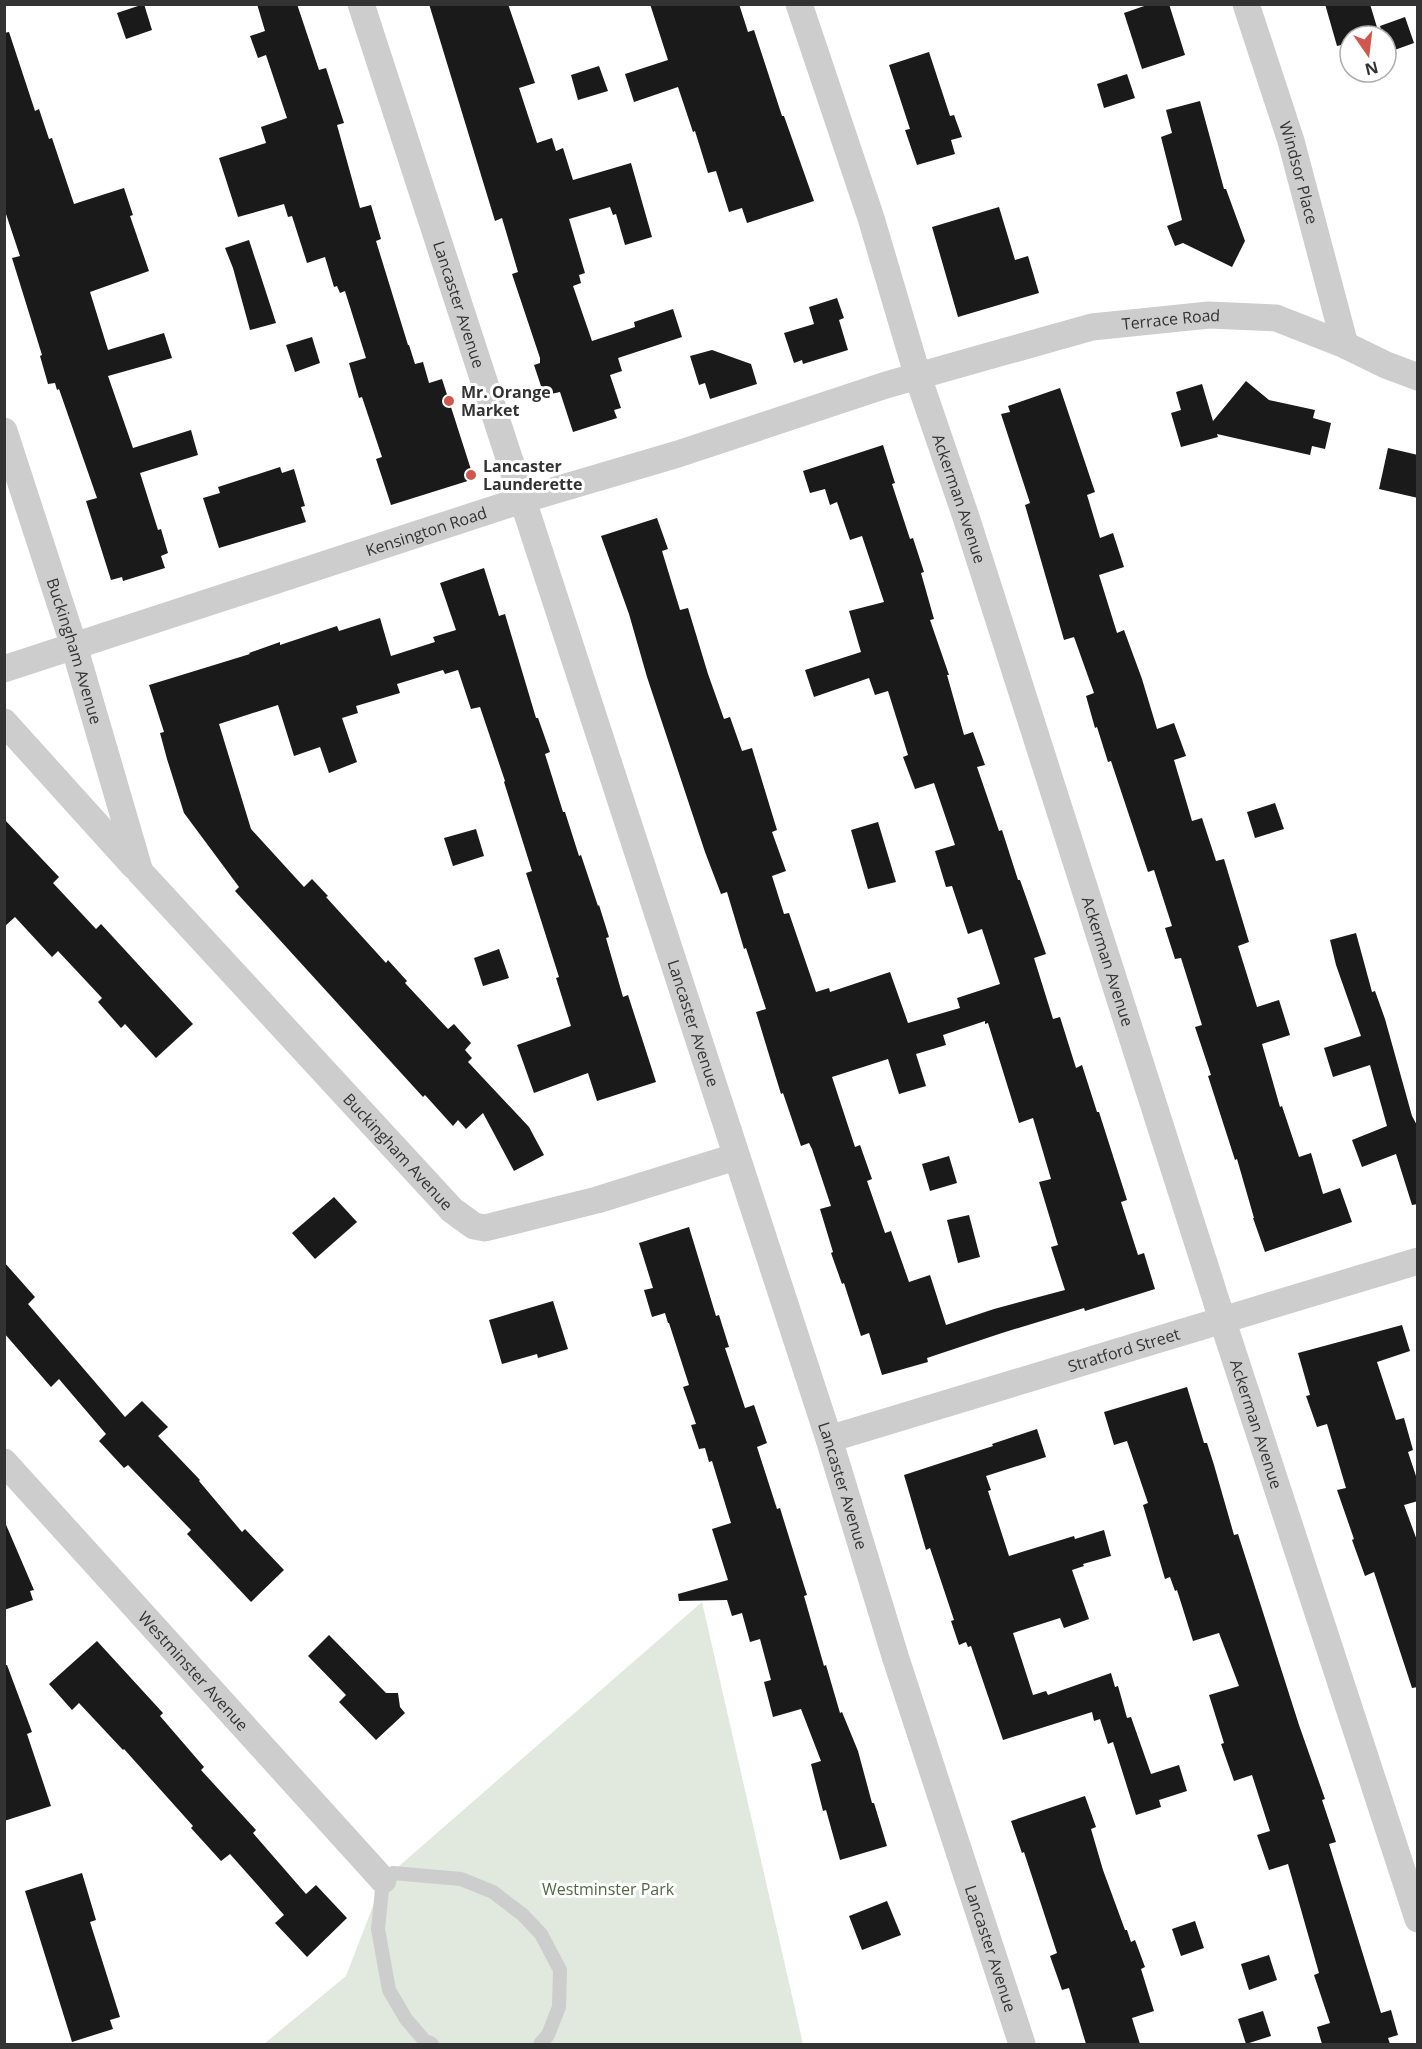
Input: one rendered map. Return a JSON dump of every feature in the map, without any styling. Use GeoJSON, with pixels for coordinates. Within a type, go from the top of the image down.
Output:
{"type":"FeatureCollection","features":[{"type":"Feature","properties":{"kind":"street","name":"Lancaster Avenue"},"geometry":{"type":"LineString","coordinates":[[362,4],[735,1157],[829,1439],[896,1659],[1022,2044]]}},
{"type":"Feature","properties":{"kind":"street","name":"Ackerman Avenue"},"geometry":{"type":"LineString","coordinates":[[799,4],[871,218],[918,377],[966,517],[1222,1319],[1418,1919]]}},
{"type":"Feature","properties":{"kind":"street","name":"Windsor Place"},"geometry":{"type":"LineString","coordinates":[[1246,4],[1291,141],[1345,345]]}},
{"type":"Feature","properties":{"kind":"street","name":"Terrace Road"},"geometry":{"type":"LineString","coordinates":[[918,377],[1092,327],[1209,315],[1276,318],[1418,377]]}},
{"type":"Feature","properties":{"kind":"street","name":"Kensington Road"},"geometry":{"type":"LineString","coordinates":[[4,669],[522,500],[678,454],[886,385],[918,377]]}},
{"type":"Feature","properties":{"kind":"street","name":"Buckingham Avenue"},"geometry":{"type":"LineString","coordinates":[[4,431],[74,646],[140,872]]}},
{"type":"Feature","properties":{"kind":"street","name":"Buckingham Avenue"},"geometry":{"type":"LineString","coordinates":[[4,722],[452,1210],[474,1226],[485,1228],[597,1200],[735,1157]]}},
{"type":"Feature","properties":{"kind":"street","name":"Stratford Street"},"geometry":{"type":"LineString","coordinates":[[829,1439],[1418,1261]]}},
{"type":"Feature","properties":{"kind":"street","name":"Westminster Avenue"},"geometry":{"type":"LineString","coordinates":[[4,1462],[383,1880]]}},
{"type":"Feature","properties":{"kind":"lane"},"geometry":{"type":"LineString","coordinates":[[432,2044],[424,2040],[406,2019],[389,1990],[378,1929],[383,1880],[393,1874],[461,1879],[493,1893],[523,1914],[541,1934],[560,1970],[559,2007],[548,2035],[540,2044]]}},
{"type":"Feature","properties":{"kind":"green space","name":"Westminster Park"},"geometry":{"type":"Polygon","coordinates":[[[702,1602],[803,2044],[264,2044],[346,1976],[383,1880],[702,1602]]]}},
{"type":"Feature","properties":{"kind":"building"},"geometry":{"type":"Polygon","coordinates":[[[144,4],[152,30],[126,39],[117,13],[144,4]]]}},
{"type":"Feature","properties":{"kind":"building"},"geometry":{"type":"Polygon","coordinates":[[[257,4],[297,4],[319,70],[326,68],[344,123],[337,125],[360,208],[371,205],[381,239],[376,241],[415,364],[423,362],[429,383],[442,379],[474,479],[391,505],[376,459],[382,457],[362,397],[359,398],[349,363],[366,358],[345,291],[340,293],[337,286],[334,287],[325,257],[307,263],[292,216],[288,217],[284,204],[238,217],[219,158],[266,143],[261,127],[287,118],[266,55],[258,58],[250,36],[265,31],[257,4]]]}},
{"type":"Feature","properties":{"kind":"building"},"geometry":{"type":"Polygon","coordinates":[[[429,4],[508,4],[535,83],[519,88],[537,143],[552,138],[556,151],[563,148],[573,180],[631,163],[652,237],[625,245],[616,214],[613,215],[610,207],[569,219],[585,273],[579,275],[581,283],[573,286],[592,341],[635,327],[634,322],[673,309],[682,337],[618,358],[622,371],[610,375],[621,408],[614,410],[617,418],[573,432],[560,392],[551,394],[550,390],[543,392],[534,365],[540,363],[540,358],[512,274],[518,272],[502,218],[495,221],[429,4]]]}},
{"type":"Feature","properties":{"kind":"building"},"geometry":{"type":"Polygon","coordinates":[[[650,4],[739,4],[748,32],[754,30],[782,116],[784,116],[814,201],[747,223],[742,208],[729,212],[716,171],[708,173],[678,87],[634,102],[625,74],[668,60],[650,4]]]}},
{"type":"Feature","properties":{"kind":"building"},"geometry":{"type":"Polygon","coordinates":[[[1150,4],[1169,4],[1185,55],[1142,69],[1124,13],[1150,4]]]}},
{"type":"Feature","properties":{"kind":"building"},"geometry":{"type":"Polygon","coordinates":[[[1325,4],[1370,4],[1376,24],[1338,24],[1337,46],[1325,4]]]}},
{"type":"Feature","properties":{"kind":"building"},"geometry":{"type":"Polygon","coordinates":[[[1405,17],[1414,43],[1398,49],[1398,24],[1386,24],[1405,17]]]}},
{"type":"Feature","properties":{"kind":"building"},"geometry":{"type":"Polygon","coordinates":[[[9,32],[35,111],[39,109],[49,139],[52,138],[74,204],[124,188],[133,215],[130,216],[149,271],[90,292],[108,350],[164,333],[172,358],[108,376],[133,448],[191,430],[198,455],[140,473],[158,530],[161,529],[168,553],[161,556],[165,568],[123,581],[122,577],[111,580],[86,501],[97,498],[59,389],[57,390],[55,383],[48,384],[40,356],[42,355],[12,258],[20,256],[4,208],[4,33],[9,32]]]}},
{"type":"Feature","properties":{"kind":"building"},"geometry":{"type":"Polygon","coordinates":[[[929,52],[950,116],[954,115],[962,137],[951,140],[955,154],[917,165],[905,130],[910,129],[889,65],[929,52]]]}},
{"type":"Feature","properties":{"kind":"building"},"geometry":{"type":"Polygon","coordinates":[[[599,66],[608,91],[578,100],[571,75],[599,66]]]}},
{"type":"Feature","properties":{"kind":"building"},"geometry":{"type":"Polygon","coordinates":[[[1127,74],[1135,98],[1104,108],[1097,84],[1127,74]]]}},
{"type":"Feature","properties":{"kind":"building"},"geometry":{"type":"Polygon","coordinates":[[[1200,101],[1224,189],[1226,189],[1245,241],[1232,267],[1183,243],[1175,246],[1167,226],[1182,220],[1161,137],[1172,133],[1166,110],[1200,101]]]}},
{"type":"Feature","properties":{"kind":"building"},"geometry":{"type":"Polygon","coordinates":[[[999,207],[1015,260],[1028,256],[1039,293],[958,317],[932,227],[999,207]]]}},
{"type":"Feature","properties":{"kind":"building"},"geometry":{"type":"Polygon","coordinates":[[[249,240],[276,323],[250,330],[233,268],[225,248],[249,240]]]}},
{"type":"Feature","properties":{"kind":"building"},"geometry":{"type":"Polygon","coordinates":[[[837,298],[844,318],[839,320],[848,350],[803,364],[802,360],[794,363],[784,333],[814,324],[809,307],[837,298]]]}},
{"type":"Feature","properties":{"kind":"building"},"geometry":{"type":"Polygon","coordinates":[[[312,337],[320,363],[295,372],[286,345],[312,337]]]}},
{"type":"Feature","properties":{"kind":"building"},"geometry":{"type":"Polygon","coordinates":[[[712,350],[751,364],[757,384],[710,399],[705,383],[699,385],[690,356],[712,350]]]}},
{"type":"Feature","properties":{"kind":"building"},"geometry":{"type":"Polygon","coordinates":[[[1246,381],[1269,400],[1315,410],[1313,418],[1331,423],[1325,449],[1312,446],[1310,455],[1217,434],[1218,437],[1181,447],[1171,413],[1181,410],[1176,392],[1202,384],[1213,421],[1246,381]]]}},
{"type":"Feature","properties":{"kind":"building"},"geometry":{"type":"Polygon","coordinates":[[[1060,388],[1095,492],[1087,495],[1100,538],[1113,533],[1124,567],[1099,575],[1117,633],[1124,630],[1157,729],[1174,723],[1186,756],[1174,760],[1192,821],[1202,818],[1216,861],[1224,859],[1249,942],[1238,946],[1257,1007],[1279,1000],[1290,1035],[1262,1044],[1280,1107],[1282,1106],[1299,1157],[1311,1153],[1323,1194],[1340,1188],[1352,1222],[1265,1252],[1237,1159],[1235,1160],[1208,1076],[1211,1075],[1195,1027],[1202,1025],[1181,958],[1175,959],[1165,928],[1172,926],[1154,870],[1148,872],[1111,761],[1108,762],[1097,727],[1095,728],[1086,696],[1094,693],[1074,637],[1064,640],[1025,505],[1030,503],[1001,414],[1010,412],[1008,406],[1060,388]]]}},
{"type":"Feature","properties":{"kind":"building"},"geometry":{"type":"Polygon","coordinates":[[[883,445],[895,483],[892,484],[910,539],[913,538],[924,572],[921,573],[934,619],[930,620],[949,675],[947,675],[964,735],[973,732],[985,765],[977,767],[1046,954],[1034,958],[1053,1019],[1060,1017],[1076,1068],[1082,1065],[1127,1200],[1121,1202],[1138,1255],[1144,1253],[1155,1289],[1002,1333],[927,1358],[928,1362],[882,1375],[869,1333],[861,1336],[844,1283],[842,1284],[831,1253],[833,1252],[820,1209],[831,1206],[812,1149],[809,1143],[801,1146],[783,1093],[781,1094],[756,1012],[766,1009],[746,948],[744,949],[727,892],[721,894],[705,852],[647,677],[629,614],[601,536],[657,518],[668,549],[662,551],[680,610],[688,608],[724,719],[730,717],[742,751],[752,748],[777,830],[772,832],[786,871],[772,876],[784,914],[789,913],[816,992],[829,988],[830,992],[890,972],[908,1023],[960,1008],[957,998],[1000,984],[982,929],[968,934],[952,886],[946,887],[935,851],[955,845],[934,783],[915,789],[903,757],[908,755],[888,691],[875,695],[869,678],[814,697],[805,670],[861,652],[849,611],[884,602],[862,536],[850,540],[837,502],[830,505],[825,489],[810,493],[803,471],[883,445]],[[985,1021],[943,1035],[946,1045],[916,1054],[926,1086],[899,1094],[888,1059],[832,1077],[855,1147],[860,1145],[872,1179],[867,1181],[885,1233],[891,1231],[909,1282],[930,1275],[946,1325],[994,1309],[1065,1290],[1051,1247],[1058,1245],[1039,1182],[1051,1179],[1033,1118],[1019,1123],[988,1023],[985,1024],[985,1021]]]}},
{"type":"Feature","properties":{"kind":"building"},"geometry":{"type":"Polygon","coordinates":[[[1388,448],[1418,455],[1418,498],[1379,489],[1388,448]]]}},
{"type":"Feature","properties":{"kind":"building"},"geometry":{"type":"Polygon","coordinates":[[[280,467],[282,473],[294,469],[305,506],[301,507],[306,522],[219,548],[203,498],[220,493],[218,487],[280,467]]]}},
{"type":"Feature","properties":{"kind":"building"},"geometry":{"type":"Polygon","coordinates":[[[484,568],[499,616],[505,614],[536,718],[538,718],[550,752],[545,754],[563,812],[565,812],[579,856],[581,855],[599,905],[623,997],[628,995],[656,1082],[597,1101],[588,1073],[534,1093],[517,1045],[571,1026],[556,978],[559,977],[526,873],[532,871],[505,781],[480,707],[471,709],[458,670],[445,674],[443,670],[397,684],[400,693],[356,706],[358,713],[342,718],[357,762],[329,773],[320,747],[294,756],[278,705],[219,724],[251,829],[304,887],[312,879],[386,963],[388,960],[407,981],[405,983],[448,1029],[454,1024],[471,1043],[465,1050],[472,1058],[468,1062],[529,1127],[544,1155],[514,1171],[483,1113],[466,1129],[458,1120],[453,1126],[425,1095],[423,1097],[235,891],[239,887],[184,813],[167,759],[160,733],[164,732],[149,685],[250,654],[280,642],[280,645],[337,626],[339,631],[380,618],[391,656],[435,642],[433,637],[456,630],[440,583],[484,568]]]}},
{"type":"Feature","properties":{"kind":"building"},"geometry":{"type":"Polygon","coordinates":[[[1275,803],[1284,829],[1255,838],[1247,812],[1275,803]]]}},
{"type":"Feature","properties":{"kind":"building"},"geometry":{"type":"Polygon","coordinates":[[[4,819],[59,877],[53,883],[96,929],[101,924],[193,1024],[156,1058],[125,1024],[121,1028],[98,1002],[102,998],[58,951],[52,957],[15,917],[4,927],[4,819]]]}},
{"type":"Feature","properties":{"kind":"building"},"geometry":{"type":"Polygon","coordinates":[[[878,822],[896,882],[868,889],[851,830],[878,822]]]}},
{"type":"Feature","properties":{"kind":"building"},"geometry":{"type":"Polygon","coordinates":[[[476,829],[484,856],[453,866],[444,838],[476,829]]]}},
{"type":"Feature","properties":{"kind":"building"},"geometry":{"type":"Polygon","coordinates":[[[1356,933],[1372,992],[1375,991],[1385,1019],[1412,1116],[1418,1127],[1418,1204],[1412,1205],[1396,1154],[1362,1167],[1352,1140],[1387,1126],[1370,1065],[1333,1077],[1324,1048],[1361,1036],[1336,965],[1330,940],[1356,933]]]}},
{"type":"Feature","properties":{"kind":"building"},"geometry":{"type":"Polygon","coordinates":[[[499,949],[509,978],[483,986],[474,958],[499,949]]]}},
{"type":"Feature","properties":{"kind":"building"},"geometry":{"type":"Polygon","coordinates":[[[949,1156],[957,1183],[930,1191],[922,1164],[949,1156]]]}},
{"type":"Feature","properties":{"kind":"building"},"geometry":{"type":"Polygon","coordinates":[[[334,1197],[357,1222],[315,1259],[292,1233],[334,1197]]]}},
{"type":"Feature","properties":{"kind":"building"},"geometry":{"type":"Polygon","coordinates":[[[969,1215],[980,1257],[958,1263],[947,1220],[969,1215]]]}},
{"type":"Feature","properties":{"kind":"building"},"geometry":{"type":"Polygon","coordinates":[[[689,1227],[716,1316],[719,1315],[729,1347],[725,1348],[745,1408],[754,1405],[767,1443],[757,1447],[777,1509],[780,1508],[807,1595],[804,1596],[824,1666],[826,1665],[840,1713],[842,1712],[858,1751],[887,1846],[840,1860],[826,1810],[823,1811],[811,1764],[821,1761],[801,1709],[773,1717],[764,1682],[771,1680],[760,1639],[750,1642],[742,1613],[732,1616],[727,1600],[679,1601],[678,1594],[728,1580],[712,1529],[731,1523],[712,1461],[709,1462],[705,1448],[699,1449],[691,1425],[696,1424],[683,1387],[689,1385],[669,1323],[665,1313],[652,1317],[644,1290],[653,1288],[639,1243],[689,1227]]]}},
{"type":"Feature","properties":{"kind":"building"},"geometry":{"type":"Polygon","coordinates":[[[4,1262],[35,1297],[28,1304],[125,1417],[142,1401],[168,1427],[158,1436],[200,1480],[242,1532],[245,1529],[284,1570],[251,1602],[187,1534],[191,1530],[128,1465],[124,1468],[99,1441],[106,1434],[59,1379],[51,1387],[4,1333],[4,1262]]]}},
{"type":"Feature","properties":{"kind":"building"},"geometry":{"type":"Polygon","coordinates":[[[553,1301],[568,1349],[538,1358],[537,1354],[502,1364],[489,1320],[553,1301]]]}},
{"type":"Feature","properties":{"kind":"building"},"geometry":{"type":"Polygon","coordinates":[[[1402,1325],[1410,1351],[1377,1362],[1396,1420],[1404,1418],[1413,1450],[1408,1452],[1418,1482],[1418,1501],[1404,1505],[1418,1543],[1418,1687],[1412,1688],[1374,1572],[1365,1576],[1352,1540],[1354,1539],[1337,1490],[1346,1488],[1327,1424],[1317,1427],[1306,1396],[1310,1395],[1298,1353],[1402,1325]]]}},
{"type":"Feature","properties":{"kind":"building"},"geometry":{"type":"Polygon","coordinates":[[[1187,1387],[1204,1443],[1207,1443],[1214,1465],[1234,1535],[1238,1534],[1325,1799],[1322,1800],[1336,1842],[1329,1844],[1381,2013],[1391,2010],[1398,2035],[1388,2038],[1390,2044],[1322,2044],[1317,2027],[1330,2023],[1314,1975],[1319,1973],[1288,1864],[1269,1870],[1257,1835],[1270,1831],[1252,1775],[1234,1781],[1221,1744],[1224,1743],[1209,1695],[1239,1686],[1219,1633],[1193,1641],[1177,1590],[1175,1591],[1170,1577],[1165,1579],[1143,1505],[1148,1503],[1127,1441],[1114,1445],[1104,1412],[1187,1387]]]}},
{"type":"Feature","properties":{"kind":"building"},"geometry":{"type":"Polygon","coordinates":[[[1037,1429],[1046,1457],[986,1476],[991,1490],[988,1491],[1009,1556],[1074,1536],[1075,1539],[1104,1530],[1111,1556],[1083,1564],[1084,1566],[1072,1570],[1089,1619],[1064,1628],[1060,1618],[1013,1633],[1033,1695],[1046,1691],[1048,1695],[1111,1673],[1115,1687],[1118,1686],[1127,1718],[1131,1717],[1151,1774],[1179,1765],[1187,1791],[1159,1800],[1161,1807],[1136,1815],[1113,1742],[1108,1744],[1100,1719],[1094,1721],[1092,1712],[1003,1740],[971,1646],[968,1647],[966,1642],[959,1645],[951,1621],[954,1620],[930,1548],[926,1550],[904,1475],[1037,1429]]]}},
{"type":"Feature","properties":{"kind":"building"},"geometry":{"type":"Polygon","coordinates":[[[4,1520],[34,1590],[30,1591],[33,1600],[4,1610],[4,1520]]]}},
{"type":"Feature","properties":{"kind":"building"},"geometry":{"type":"Polygon","coordinates":[[[329,1635],[386,1693],[398,1693],[400,1707],[405,1713],[376,1740],[339,1702],[346,1695],[308,1656],[329,1635]]]}},
{"type":"Feature","properties":{"kind":"building"},"geometry":{"type":"Polygon","coordinates":[[[97,1641],[163,1713],[160,1716],[204,1767],[201,1770],[256,1830],[253,1833],[306,1894],[316,1885],[347,1918],[307,1957],[275,1923],[284,1915],[230,1854],[221,1861],[124,1749],[79,1703],[72,1710],[49,1684],[97,1641]]]}},
{"type":"Feature","properties":{"kind":"building"},"geometry":{"type":"Polygon","coordinates":[[[4,1665],[7,1665],[32,1732],[27,1734],[51,1806],[4,1821],[4,1665]]]}},
{"type":"Feature","properties":{"kind":"building"},"geometry":{"type":"Polygon","coordinates":[[[1085,1796],[1096,1827],[1091,1829],[1103,1870],[1125,1930],[1131,1942],[1135,1940],[1145,1967],[1141,1969],[1154,2011],[1132,2018],[1140,2044],[1086,2044],[1069,1988],[1062,1990],[1050,1956],[1057,1953],[1024,1852],[1022,1853],[1011,1821],[1085,1796]]]}},
{"type":"Feature","properties":{"kind":"building"},"geometry":{"type":"Polygon","coordinates":[[[82,1873],[96,1920],[90,1922],[120,2017],[110,2020],[113,2029],[72,2042],[25,1891],[82,1873]]]}},
{"type":"Feature","properties":{"kind":"building"},"geometry":{"type":"Polygon","coordinates":[[[887,1901],[901,1935],[862,1950],[849,1916],[887,1901]]]}},
{"type":"Feature","properties":{"kind":"building"},"geometry":{"type":"Polygon","coordinates":[[[1195,1921],[1204,1948],[1181,1956],[1172,1929],[1195,1921]]]}},
{"type":"Feature","properties":{"kind":"building"},"geometry":{"type":"Polygon","coordinates":[[[1269,1955],[1277,1980],[1249,1990],[1241,1964],[1269,1955]]]}},
{"type":"Feature","properties":{"kind":"building"},"geometry":{"type":"Polygon","coordinates":[[[1263,2011],[1271,2036],[1246,2044],[1238,2019],[1263,2011]]]}},
{"type":"Feature","properties":{"kind":"place","name":"Mr. Orange Market"},"geometry":{"type":"Point","coordinates":[449,401]}},
{"type":"Feature","properties":{"kind":"place","name":"Lancaster Launderette"},"geometry":{"type":"Point","coordinates":[471,475]}}]}
